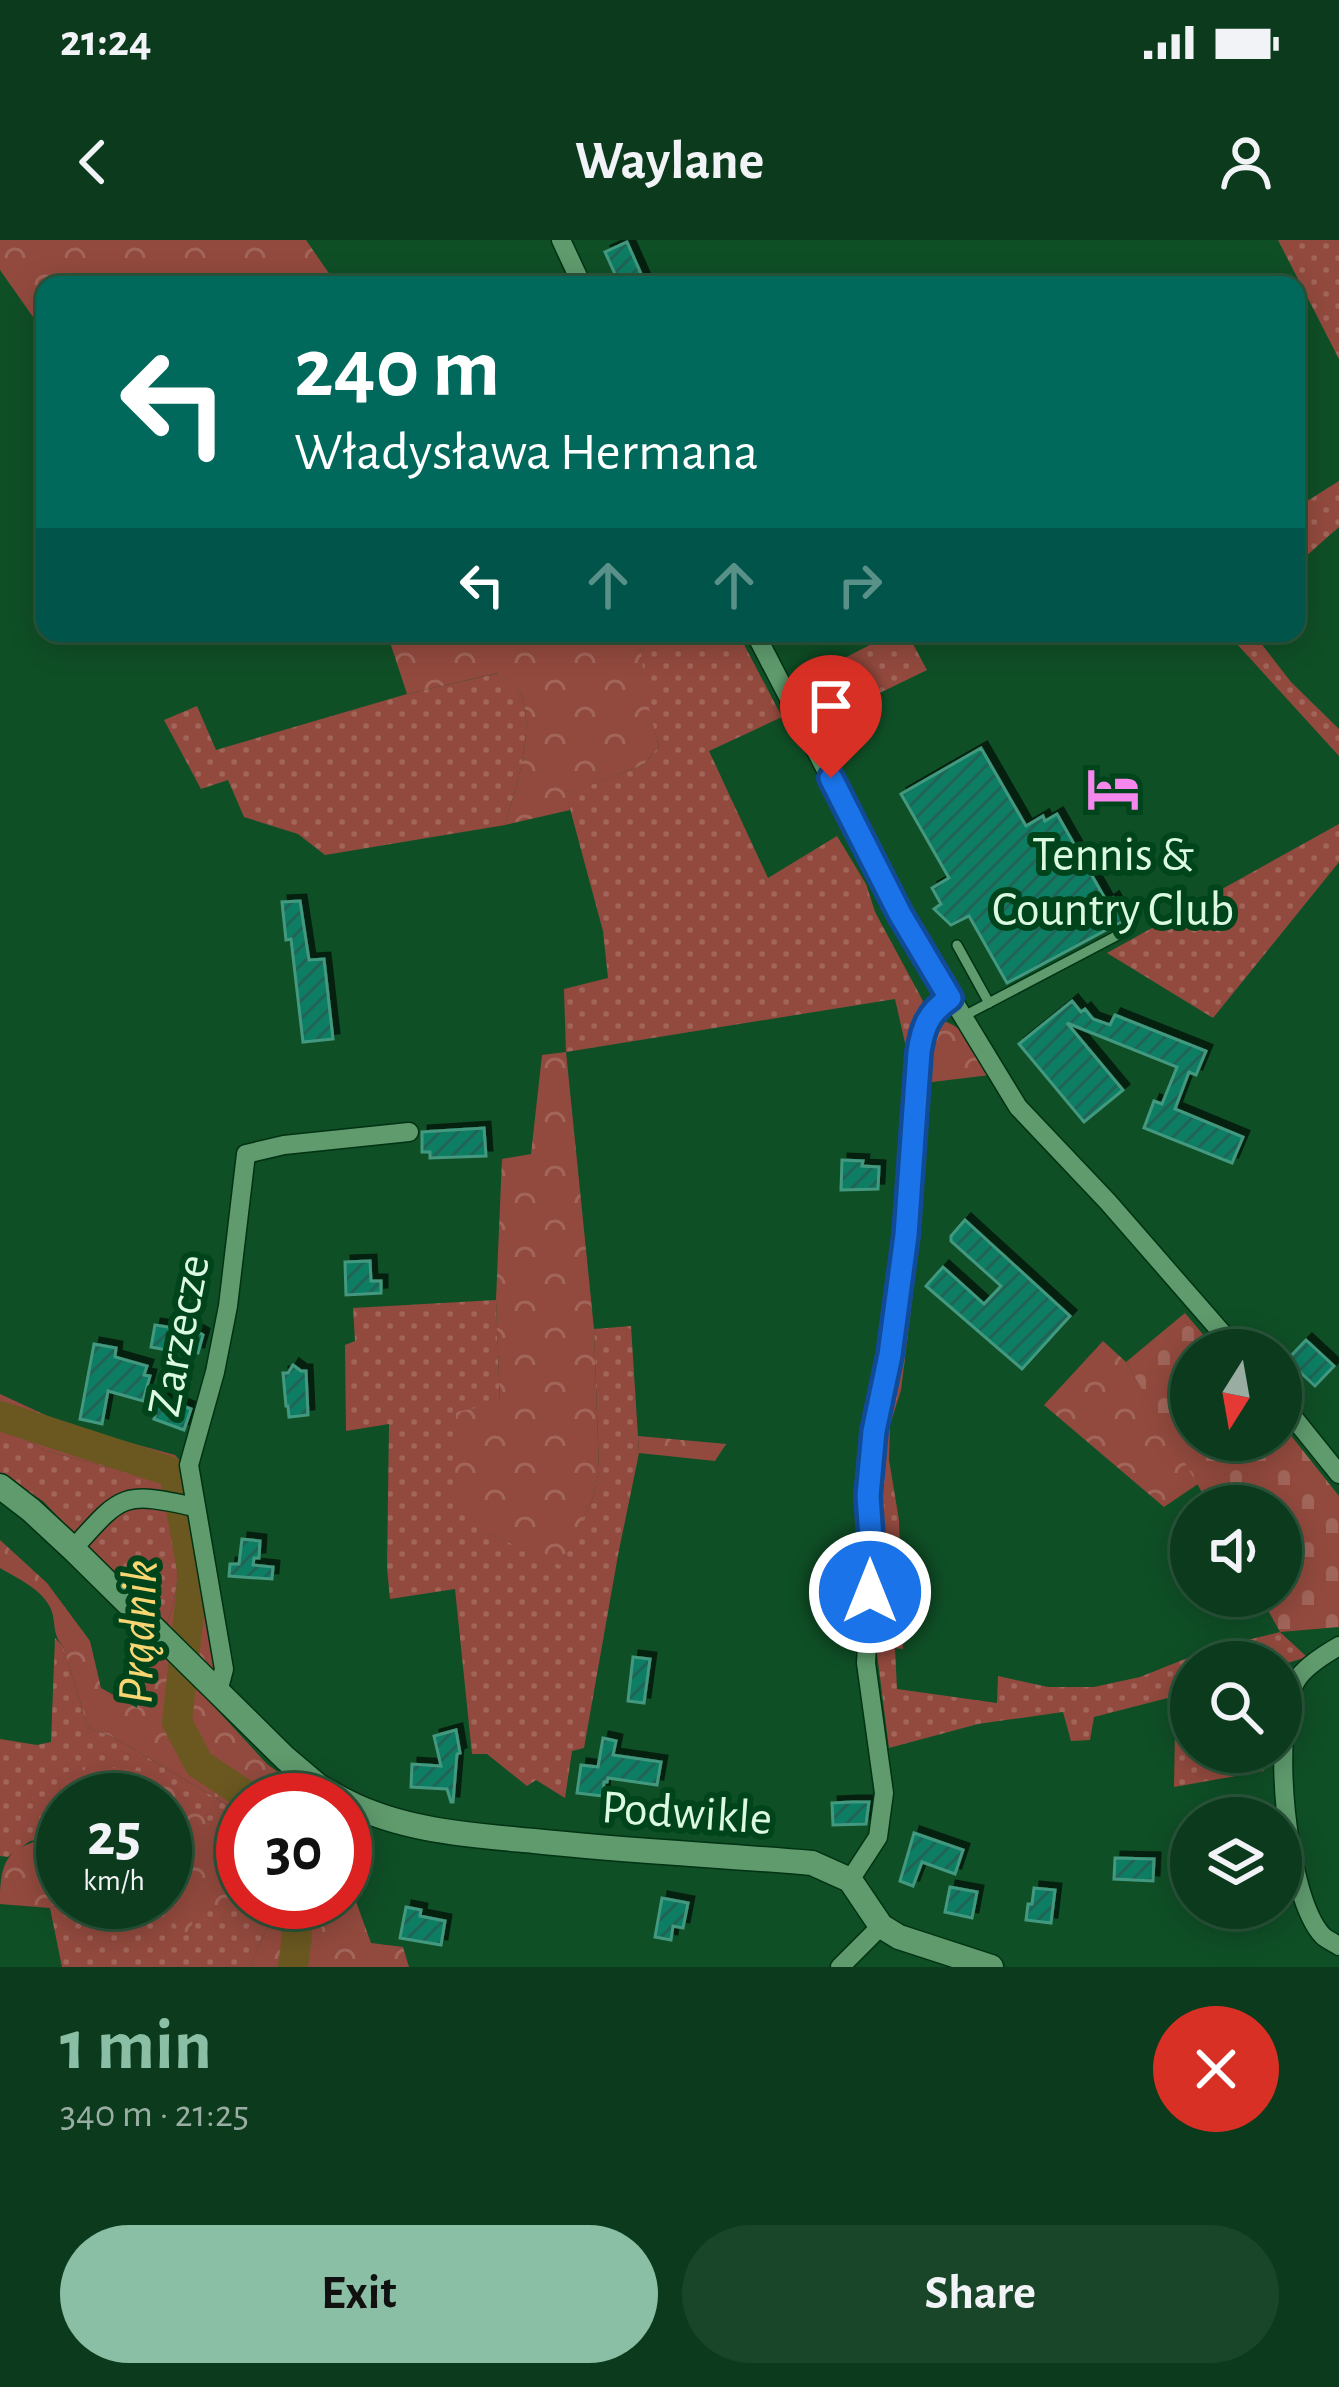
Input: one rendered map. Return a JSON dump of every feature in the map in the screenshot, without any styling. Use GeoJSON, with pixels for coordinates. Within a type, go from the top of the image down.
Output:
{"type":"FeatureCollection","features":[{"type":"Feature","properties":{"kind":"street"},"geometry":{"type":"LineString","coordinates":[[561,240],[578,276]]}},
{"type":"Feature","properties":{"kind":"street"},"geometry":{"type":"LineString","coordinates":[[760,642],[890,895],[1018,1107],[1220,1329]]}},
{"type":"Feature","properties":{"kind":"street"},"geometry":{"type":"LineString","coordinates":[[950,998],[935,1008],[922,1032],[906,1235],[874,1431],[868,1496],[872,1552],[866,1663],[884,1793],[878,1837],[850,1880],[881,1926],[899,1937],[991,1967]]}},
{"type":"Feature","properties":{"kind":"street","name":"Zarzecze"},"geometry":{"type":"LineString","coordinates":[[212,1687],[224,1669],[189,1465],[228,1306],[246,1154],[284,1145],[409,1132]]}},
{"type":"Feature","properties":{"kind":"street"},"geometry":{"type":"LineString","coordinates":[[1302,1428],[1339,1474]]}},
{"type":"Feature","properties":{"kind":"street","name":"Podwikle"},"geometry":{"type":"LineString","coordinates":[[0,1486],[73,1549],[303,1773]]}},
{"type":"Feature","properties":{"kind":"street"},"geometry":{"type":"LineString","coordinates":[[73,1549],[110,1508],[134,1496],[194,1506]]}},
{"type":"Feature","properties":{"kind":"street"},"geometry":{"type":"LineString","coordinates":[[1325,1943],[1311,1916],[1288,1838],[1283,1785],[1286,1706],[1298,1677],[1339,1646]]}},
{"type":"Feature","properties":{"kind":"street","name":"Podwikle"},"geometry":{"type":"LineString","coordinates":[[372,1813],[469,1835],[812,1862],[850,1880]]}},
{"type":"Feature","properties":{"kind":"street"},"geometry":{"type":"LineString","coordinates":[[846,1964],[881,1926]]}},
{"type":"Feature","properties":{"kind":"lane"},"geometry":{"type":"LineString","coordinates":[[962,1017],[1120,934]]}},
{"type":"Feature","properties":{"kind":"lane"},"geometry":{"type":"LineString","coordinates":[[957,945],[988,1004]]}},
{"type":"Feature","properties":{"kind":"green space"},"geometry":{"type":"Polygon","coordinates":[[[0,240],[306,240],[331,276],[36,276],[36,321],[0,270],[0,240]]]}},
{"type":"Feature","properties":{"kind":"green space"},"geometry":{"type":"Polygon","coordinates":[[[1278,240],[1339,240],[1339,359],[1305,293],[1305,276],[1296,276],[1278,240]]]}},
{"type":"Feature","properties":{"kind":"green space"},"geometry":{"type":"Polygon","coordinates":[[[1339,481],[1339,527],[1305,557],[1305,502],[1339,481]]]}},
{"type":"Feature","properties":{"kind":"green space"},"geometry":{"type":"Polygon","coordinates":[[[390,642],[640,642],[646,698],[659,746],[643,765],[567,794],[570,810],[505,825],[525,741],[520,692],[498,673],[407,694],[390,642]]]}},
{"type":"Feature","properties":{"kind":"green space"},"geometry":{"type":"Polygon","coordinates":[[[640,642],[743,642],[782,717],[709,751],[768,878],[837,836],[923,1001],[908,1056],[895,999],[566,1052],[564,989],[608,978],[603,931],[566,794],[643,765],[659,746],[645,698],[640,642]]]}},
{"type":"Feature","properties":{"kind":"green space"},"geometry":{"type":"Polygon","coordinates":[[[876,642],[912,642],[927,670],[820,722],[798,682],[876,642]]]}},
{"type":"Feature","properties":{"kind":"green space"},"geometry":{"type":"Polygon","coordinates":[[[1235,642],[1260,642],[1291,682],[1339,729],[1339,756],[1235,642]]]}},
{"type":"Feature","properties":{"kind":"green space"},"geometry":{"type":"Polygon","coordinates":[[[499,673],[520,692],[526,723],[523,758],[505,825],[325,855],[298,834],[244,817],[228,780],[201,789],[164,720],[197,706],[216,750],[407,694],[499,673]]]}},
{"type":"Feature","properties":{"kind":"green space"},"geometry":{"type":"Polygon","coordinates":[[[1339,824],[1339,862],[1213,1018],[1107,953],[1339,824]]]}},
{"type":"Feature","properties":{"kind":"green space"},"geometry":{"type":"Polygon","coordinates":[[[943,1021],[966,1035],[990,1075],[924,1083],[936,1029],[943,1021]]]}},
{"type":"Feature","properties":{"kind":"green space"},"geometry":{"type":"Polygon","coordinates":[[[566,1052],[594,1329],[599,1471],[593,1498],[560,1565],[489,1534],[455,1496],[456,1412],[500,1403],[496,1300],[502,1159],[531,1154],[542,1055],[566,1052]]]}},
{"type":"Feature","properties":{"kind":"green space"},"geometry":{"type":"Polygon","coordinates":[[[913,1293],[901,1390],[890,1425],[903,1649],[895,1648],[897,1689],[997,1703],[998,1676],[1048,1687],[1094,1687],[1170,1665],[1170,1697],[1094,1717],[1090,1740],[1071,1741],[1063,1712],[978,1724],[889,1748],[876,1646],[881,1426],[913,1293]]]}},
{"type":"Feature","properties":{"kind":"green space"},"geometry":{"type":"Polygon","coordinates":[[[496,1300],[500,1404],[489,1534],[560,1564],[593,1498],[599,1471],[594,1329],[631,1326],[639,1453],[584,1748],[572,1751],[565,1798],[536,1780],[527,1786],[487,1754],[472,1754],[455,1589],[390,1599],[389,1424],[346,1431],[345,1345],[355,1341],[353,1308],[496,1300]]]}},
{"type":"Feature","properties":{"kind":"green space"},"geometry":{"type":"Polygon","coordinates":[[[1185,1313],[1198,1329],[1170,1329],[1170,1437],[1126,1362],[1185,1313]]]}},
{"type":"Feature","properties":{"kind":"green space"},"geometry":{"type":"Polygon","coordinates":[[[1103,1341],[1126,1362],[1170,1437],[1170,1461],[1184,1461],[1198,1484],[1170,1485],[1170,1503],[1164,1507],[1044,1405],[1103,1341]]]}},
{"type":"Feature","properties":{"kind":"green space"},"geometry":{"type":"Polygon","coordinates":[[[0,1394],[69,1426],[175,1455],[184,1465],[218,1666],[212,1674],[165,1630],[178,1572],[162,1481],[46,1451],[0,1424],[0,1394]]]}},
{"type":"Feature","properties":{"kind":"green space"},"geometry":{"type":"Polygon","coordinates":[[[0,1424],[46,1451],[162,1481],[178,1572],[165,1630],[43,1501],[0,1474],[0,1424]]]}},
{"type":"Feature","properties":{"kind":"green space"},"geometry":{"type":"Polygon","coordinates":[[[638,1436],[726,1444],[715,1461],[639,1453],[638,1436]]]}},
{"type":"Feature","properties":{"kind":"green space"},"geometry":{"type":"Polygon","coordinates":[[[1302,1449],[1339,1496],[1339,1627],[1280,1632],[1272,1617],[1302,1617],[1302,1485],[1198,1485],[1184,1461],[1302,1461],[1302,1449]]]}},
{"type":"Feature","properties":{"kind":"green space"},"geometry":{"type":"Polygon","coordinates":[[[0,1540],[47,1583],[90,1641],[101,1688],[137,1708],[146,1633],[279,1773],[216,1773],[216,1798],[192,1784],[192,1773],[174,1773],[91,1729],[50,1607],[34,1589],[0,1568],[0,1540]]]}},
{"type":"Feature","properties":{"kind":"green space"},"geometry":{"type":"Polygon","coordinates":[[[1280,1632],[1290,1641],[1243,1641],[1280,1632]]]}},
{"type":"Feature","properties":{"kind":"green space"},"geometry":{"type":"Polygon","coordinates":[[[55,1638],[63,1646],[91,1729],[174,1773],[36,1773],[36,1840],[8,1857],[0,1856],[0,1739],[37,1745],[51,1742],[55,1638]]]}},
{"type":"Feature","properties":{"kind":"green space"},"geometry":{"type":"Polygon","coordinates":[[[91,1765],[151,1773],[63,1773],[91,1765]]]}},
{"type":"Feature","properties":{"kind":"green space"},"geometry":{"type":"Polygon","coordinates":[[[1174,1773],[1253,1773],[1174,1787],[1174,1773]]]}},
{"type":"Feature","properties":{"kind":"green space"},"geometry":{"type":"Polygon","coordinates":[[[192,1784],[216,1798],[216,1882],[192,1837],[192,1784]]]}},
{"type":"Feature","properties":{"kind":"green space"},"geometry":{"type":"Polygon","coordinates":[[[192,1806],[216,1830],[216,1907],[196,1912],[192,1924],[192,1806]]]}},
{"type":"Feature","properties":{"kind":"green space"},"geometry":{"type":"Polygon","coordinates":[[[36,1842],[36,1907],[0,1904],[6,1863],[19,1848],[36,1842]]]}},
{"type":"Feature","properties":{"kind":"green space"},"geometry":{"type":"Polygon","coordinates":[[[216,1907],[216,1929],[266,1929],[250,1967],[62,1967],[54,1929],[186,1929],[189,1933],[195,1912],[216,1907]]]}},
{"type":"Feature","properties":{"kind":"green space"},"geometry":{"type":"Polygon","coordinates":[[[266,1929],[366,1929],[371,1943],[403,1947],[409,1967],[250,1967],[266,1929]]]}},
{"type":"Feature","properties":{"kind":"building"},"geometry":{"type":"Polygon","coordinates":[[[627,242],[642,276],[616,276],[605,252],[627,242]]]}},
{"type":"Feature","properties":{"kind":"building"},"geometry":{"type":"Polygon","coordinates":[[[981,748],[1026,826],[1057,814],[1107,902],[1113,898],[1125,920],[1007,983],[969,916],[951,925],[934,909],[941,904],[932,888],[949,878],[901,794],[981,748]]]}},
{"type":"Feature","properties":{"kind":"building"},"geometry":{"type":"Polygon","coordinates":[[[300,901],[309,960],[324,959],[333,1039],[303,1042],[282,902],[300,901]]]}},
{"type":"Feature","properties":{"kind":"building"},"geometry":{"type":"Polygon","coordinates":[[[1072,1001],[1093,1019],[1110,1025],[1115,1015],[1206,1051],[1196,1075],[1189,1072],[1175,1109],[1243,1137],[1232,1163],[1144,1128],[1154,1101],[1162,1104],[1177,1067],[1067,1023],[1123,1090],[1084,1122],[1019,1044],[1072,1001]]]}},
{"type":"Feature","properties":{"kind":"building"},"geometry":{"type":"Polygon","coordinates":[[[484,1128],[486,1156],[430,1158],[430,1152],[422,1152],[422,1132],[484,1128]]]}},
{"type":"Feature","properties":{"kind":"building"},"geometry":{"type":"Polygon","coordinates":[[[842,1160],[879,1167],[878,1189],[841,1190],[842,1160]]]}},
{"type":"Feature","properties":{"kind":"building"},"geometry":{"type":"Polygon","coordinates":[[[965,1220],[1070,1316],[1022,1369],[926,1286],[943,1267],[984,1304],[1001,1286],[951,1241],[965,1220]]]}},
{"type":"Feature","properties":{"kind":"building"},"geometry":{"type":"Polygon","coordinates":[[[370,1261],[371,1281],[381,1281],[381,1293],[346,1295],[345,1262],[370,1261]]]}},
{"type":"Feature","properties":{"kind":"building"},"geometry":{"type":"Polygon","coordinates":[[[155,1325],[203,1335],[198,1353],[151,1347],[155,1325]]]}},
{"type":"Feature","properties":{"kind":"building"},"geometry":{"type":"Polygon","coordinates":[[[1306,1340],[1334,1366],[1315,1386],[1302,1374],[1306,1340]]]}},
{"type":"Feature","properties":{"kind":"building"},"geometry":{"type":"Polygon","coordinates":[[[94,1344],[116,1348],[115,1357],[147,1366],[144,1375],[150,1376],[143,1401],[108,1391],[102,1424],[80,1419],[94,1344]]]}},
{"type":"Feature","properties":{"kind":"building"},"geometry":{"type":"Polygon","coordinates":[[[293,1365],[306,1371],[308,1415],[289,1417],[283,1373],[293,1365]]]}},
{"type":"Feature","properties":{"kind":"building"},"geometry":{"type":"Polygon","coordinates":[[[154,1395],[191,1409],[184,1430],[147,1413],[154,1395]]]}},
{"type":"Feature","properties":{"kind":"building"},"geometry":{"type":"Polygon","coordinates":[[[242,1539],[260,1541],[259,1558],[254,1558],[253,1565],[273,1567],[272,1579],[229,1576],[230,1564],[239,1564],[242,1539]]]}},
{"type":"Feature","properties":{"kind":"building"},"geometry":{"type":"Polygon","coordinates":[[[633,1657],[650,1659],[644,1703],[628,1701],[633,1657]]]}},
{"type":"Feature","properties":{"kind":"building"},"geometry":{"type":"Polygon","coordinates":[[[456,1730],[460,1753],[453,1802],[447,1789],[411,1787],[412,1764],[441,1766],[434,1736],[456,1730]]]}},
{"type":"Feature","properties":{"kind":"building"},"geometry":{"type":"Polygon","coordinates":[[[603,1738],[616,1741],[613,1755],[661,1762],[657,1785],[608,1778],[603,1796],[577,1793],[581,1765],[598,1767],[603,1738]]]}},
{"type":"Feature","properties":{"kind":"building"},"geometry":{"type":"Polygon","coordinates":[[[869,1802],[866,1824],[833,1825],[832,1803],[869,1802]]]}},
{"type":"Feature","properties":{"kind":"building"},"geometry":{"type":"Polygon","coordinates":[[[914,1833],[963,1850],[955,1874],[922,1862],[913,1886],[900,1881],[914,1833]]]}},
{"type":"Feature","properties":{"kind":"building"},"geometry":{"type":"Polygon","coordinates":[[[1115,1858],[1154,1859],[1153,1881],[1114,1879],[1115,1858]]]}},
{"type":"Feature","properties":{"kind":"building"},"geometry":{"type":"Polygon","coordinates":[[[950,1887],[977,1892],[972,1918],[945,1912],[950,1887]]]}},
{"type":"Feature","properties":{"kind":"building"},"geometry":{"type":"Polygon","coordinates":[[[1034,1888],[1055,1890],[1051,1923],[1026,1920],[1034,1888]]]}},
{"type":"Feature","properties":{"kind":"building"},"geometry":{"type":"Polygon","coordinates":[[[662,1898],[688,1903],[683,1928],[673,1926],[671,1940],[655,1937],[662,1898]]]}},
{"type":"Feature","properties":{"kind":"building"},"geometry":{"type":"Polygon","coordinates":[[[406,1907],[421,1910],[420,1916],[445,1921],[441,1945],[400,1938],[406,1907]]]}},
{"type":"Feature","properties":{"kind":"waterway","name":"Prądnik"},"geometry":{"type":"LineString","coordinates":[[0,1416],[169,1471],[176,1480],[193,1576],[177,1722],[199,1764],[216,1775]]}},
{"type":"Feature","properties":{"kind":"waterway","name":"Prądnik"},"geometry":{"type":"LineString","coordinates":[[293,1967],[296,1929]]}},
{"type":"Feature","properties":{"kind":"place","name":"Tennis & Country Club"},"geometry":{"type":"Point","coordinates":[1113,789]}},
{"type":"Feature","properties":{"kind":"route"},"geometry":{"type":"LineString","coordinates":[[831,778],[900,914],[950,998],[930,1014],[922,1032],[916,1073],[906,1235],[868,1496],[870,1592]]}}]}
